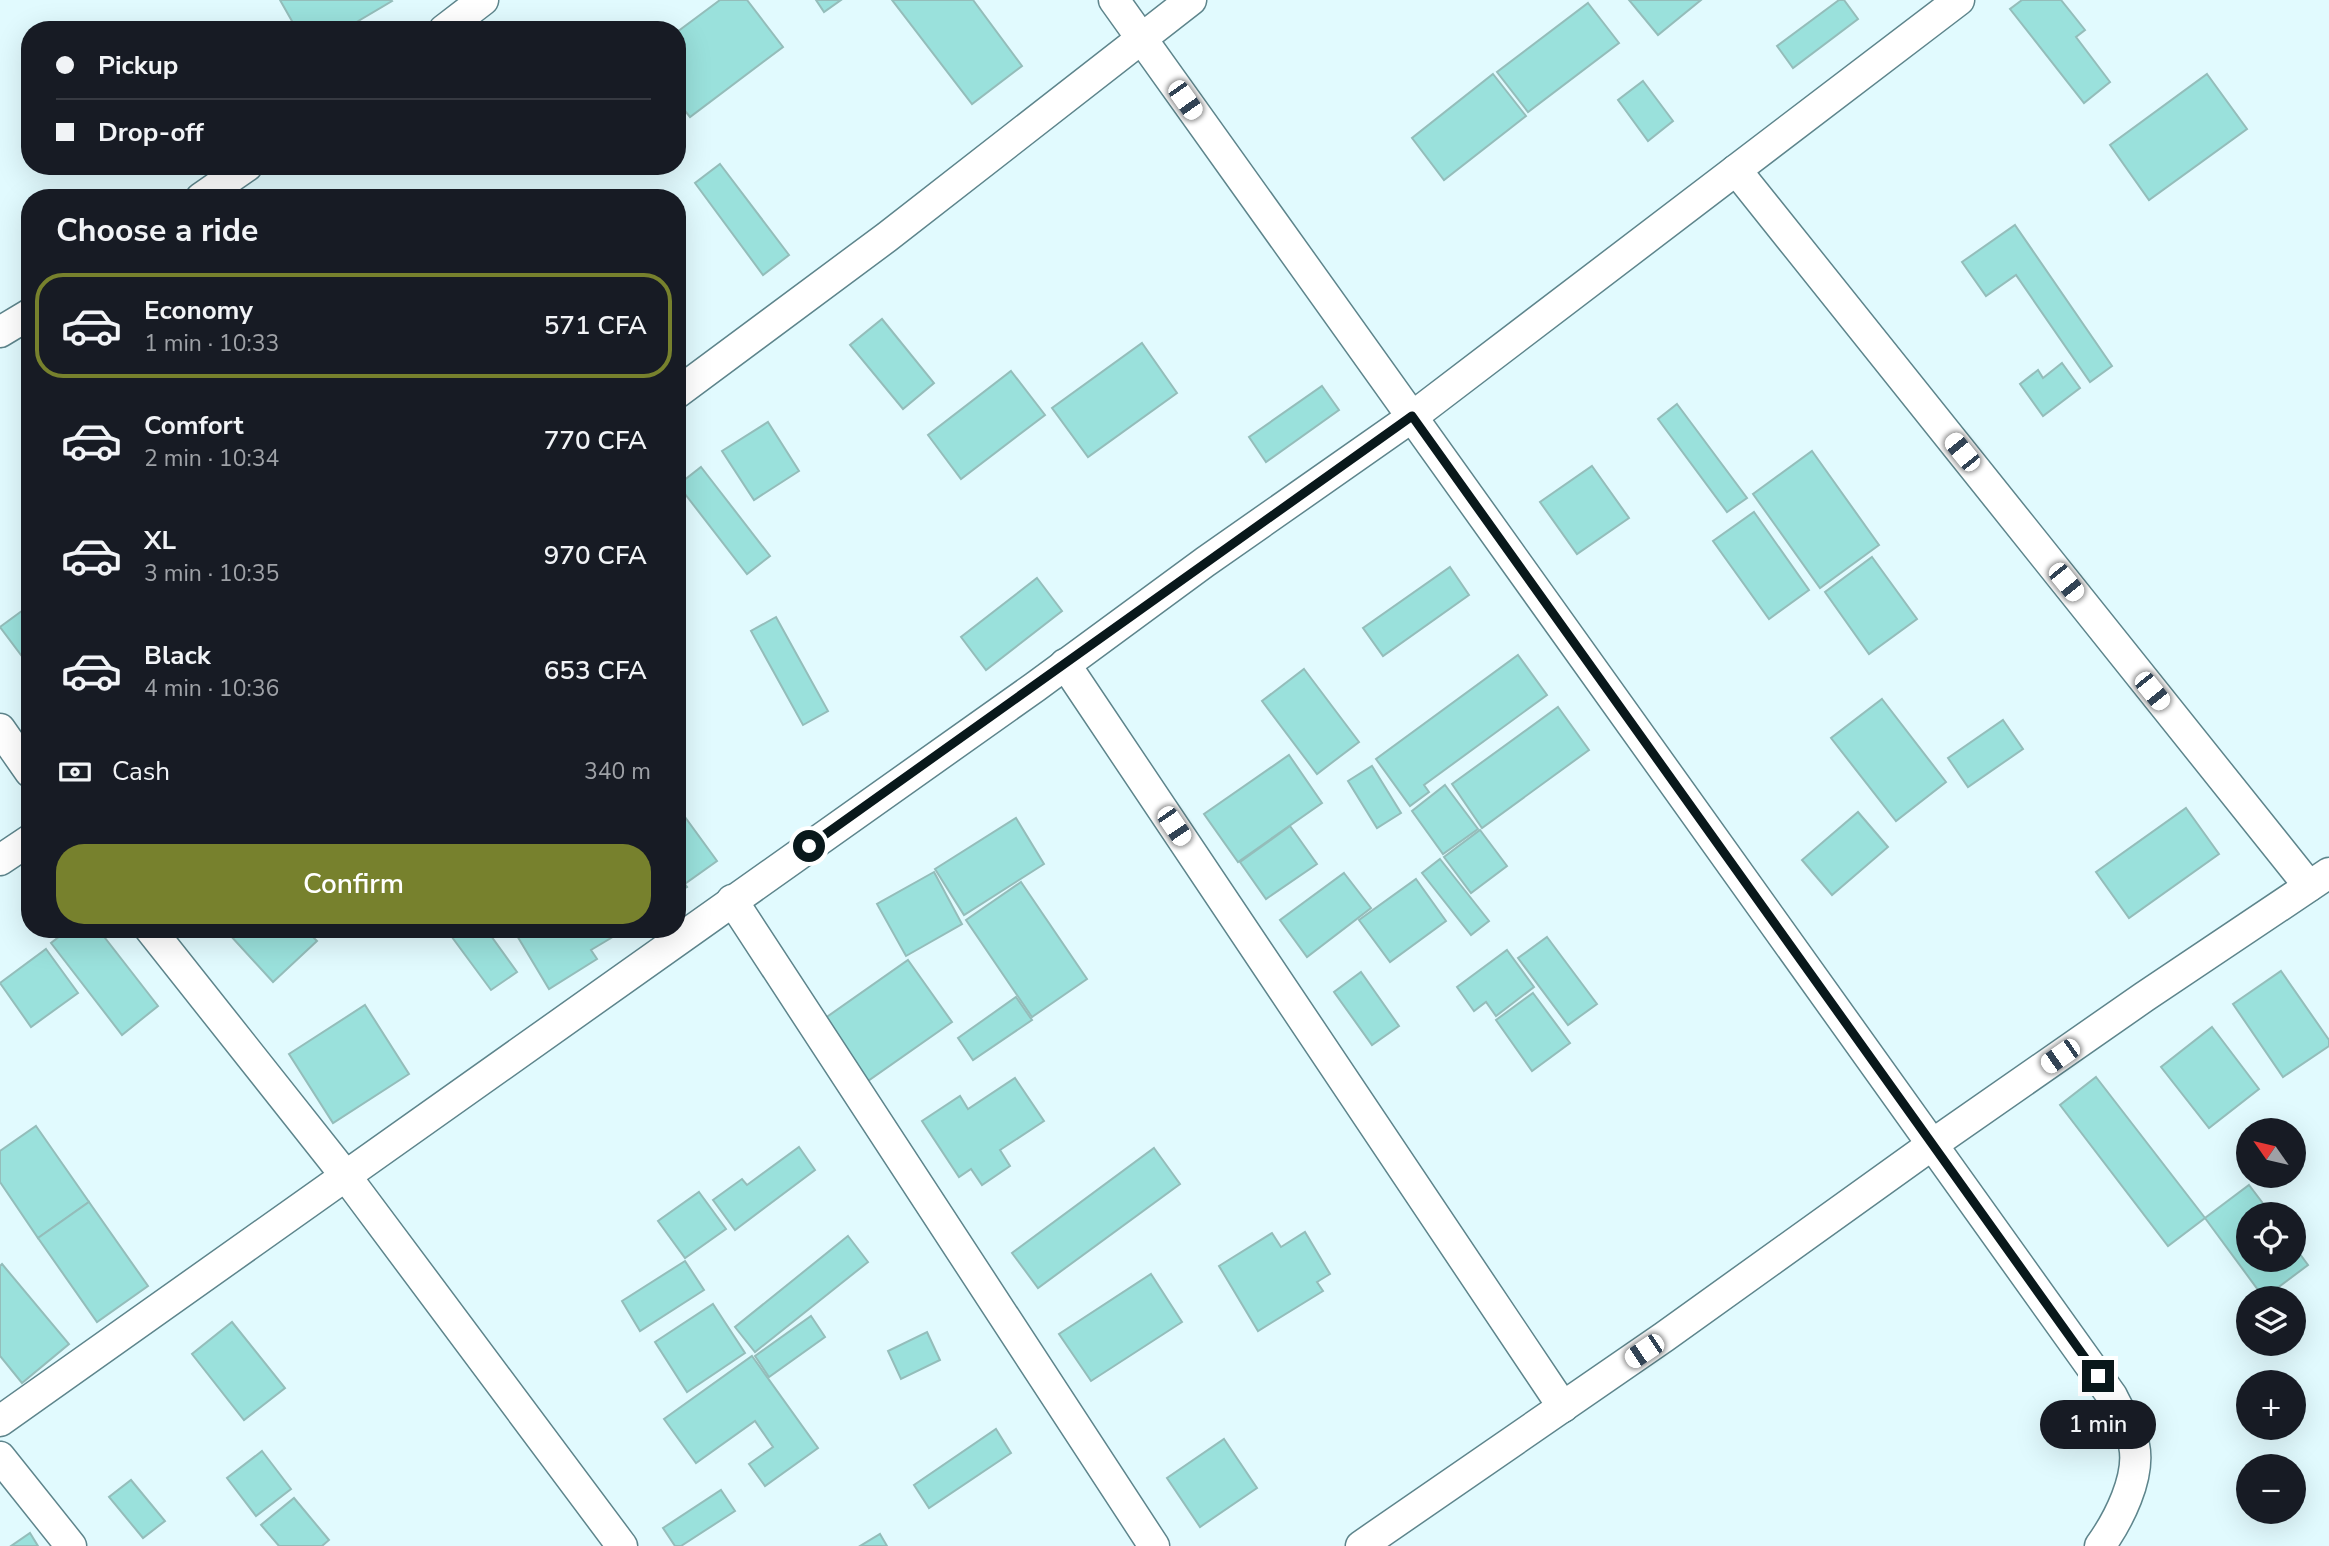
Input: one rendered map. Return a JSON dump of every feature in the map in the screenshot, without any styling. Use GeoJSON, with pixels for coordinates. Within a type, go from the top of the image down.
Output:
{"type":"FeatureCollection","features":[{"type":"Feature","properties":{"kind":"street"},"geometry":{"type":"LineString","coordinates":[[456,21],[483,0]]}},
{"type":"Feature","properties":{"kind":"street"},"geometry":{"type":"LineString","coordinates":[[1114,0],[2112,1396],[2134,1445],[2134,1473],[2117,1522],[2101,1546]]}},
{"type":"Feature","properties":{"kind":"street"},"geometry":{"type":"LineString","coordinates":[[686,386],[887,237],[1191,0]]}},
{"type":"Feature","properties":{"kind":"street"},"geometry":{"type":"LineString","coordinates":[[686,933],[1412,416],[1959,0]]}},
{"type":"Feature","properties":{"kind":"street"},"geometry":{"type":"LineString","coordinates":[[1361,1546],[1664,1337],[1933,1144],[2319,879],[1736,170]]}},
{"type":"Feature","properties":{"kind":"street"},"geometry":{"type":"LineString","coordinates":[[214,189],[234,175]]}},
{"type":"Feature","properties":{"kind":"street"},"geometry":{"type":"LineString","coordinates":[[0,332],[21,319]]}},
{"type":"Feature","properties":{"kind":"street"},"geometry":{"type":"LineString","coordinates":[[1065,664],[1563,1407]]}},
{"type":"Feature","properties":{"kind":"street"},"geometry":{"type":"LineString","coordinates":[[0,729],[21,759]]}},
{"type":"Feature","properties":{"kind":"street"},"geometry":{"type":"LineString","coordinates":[[0,860],[21,846]]}},
{"type":"Feature","properties":{"kind":"street"},"geometry":{"type":"LineString","coordinates":[[732,900],[1154,1546]]}},
{"type":"Feature","properties":{"kind":"street"},"geometry":{"type":"LineString","coordinates":[[157,938],[345,1175],[622,1546]]}},
{"type":"Feature","properties":{"kind":"street"},"geometry":{"type":"LineString","coordinates":[[0,1420],[679,938]]}},
{"type":"Feature","properties":{"kind":"street"},"geometry":{"type":"LineString","coordinates":[[0,1457],[71,1546]]}},
{"type":"Feature","properties":{"kind":"building"},"geometry":{"type":"Polygon","coordinates":[[[280,0],[392,1],[358,21],[292,21],[280,0]]]}},
{"type":"Feature","properties":{"kind":"building"},"geometry":{"type":"Polygon","coordinates":[[[720,0],[747,0],[783,47],[690,117],[686,112],[686,25],[720,0]]]}},
{"type":"Feature","properties":{"kind":"building"},"geometry":{"type":"Polygon","coordinates":[[[816,0],[841,0],[824,12],[816,0]]]}},
{"type":"Feature","properties":{"kind":"building"},"geometry":{"type":"Polygon","coordinates":[[[892,0],[973,0],[1022,66],[972,104],[892,0]]]}},
{"type":"Feature","properties":{"kind":"building"},"geometry":{"type":"Polygon","coordinates":[[[1629,0],[1701,0],[1658,35],[1629,0]]]}},
{"type":"Feature","properties":{"kind":"building"},"geometry":{"type":"Polygon","coordinates":[[[1839,0],[1844,0],[1858,19],[1793,68],[1777,46],[1839,0]]]}},
{"type":"Feature","properties":{"kind":"building"},"geometry":{"type":"Polygon","coordinates":[[[2022,0],[2061,0],[2085,30],[2076,37],[2110,82],[2084,103],[2010,9],[2022,0]]]}},
{"type":"Feature","properties":{"kind":"building"},"geometry":{"type":"Polygon","coordinates":[[[1588,3],[1619,43],[1528,112],[1497,72],[1588,3]]]}},
{"type":"Feature","properties":{"kind":"building"},"geometry":{"type":"Polygon","coordinates":[[[1493,74],[1526,116],[1444,180],[1412,138],[1493,74]]]}},
{"type":"Feature","properties":{"kind":"building"},"geometry":{"type":"Polygon","coordinates":[[[2207,74],[2247,129],[2149,200],[2110,145],[2207,74]]]}},
{"type":"Feature","properties":{"kind":"building"},"geometry":{"type":"Polygon","coordinates":[[[1643,81],[1673,121],[1648,141],[1618,100],[1643,81]]]}},
{"type":"Feature","properties":{"kind":"building"},"geometry":{"type":"Polygon","coordinates":[[[720,164],[789,255],[763,275],[695,183],[720,164]]]}},
{"type":"Feature","properties":{"kind":"building"},"geometry":{"type":"Polygon","coordinates":[[[2015,225],[2112,366],[2090,382],[2016,275],[1986,296],[1962,262],[2015,225]]]}},
{"type":"Feature","properties":{"kind":"building"},"geometry":{"type":"Polygon","coordinates":[[[882,319],[934,383],[903,409],[850,345],[882,319]]]}},
{"type":"Feature","properties":{"kind":"building"},"geometry":{"type":"Polygon","coordinates":[[[1142,343],[1177,393],[1088,457],[1052,408],[1142,343]]]}},
{"type":"Feature","properties":{"kind":"building"},"geometry":{"type":"Polygon","coordinates":[[[2062,363],[2080,388],[2043,416],[2020,384],[2038,370],[2043,378],[2062,363]]]}},
{"type":"Feature","properties":{"kind":"building"},"geometry":{"type":"Polygon","coordinates":[[[1011,371],[1045,415],[961,479],[928,435],[1011,371]]]}},
{"type":"Feature","properties":{"kind":"building"},"geometry":{"type":"Polygon","coordinates":[[[1322,386],[1339,410],[1266,462],[1249,437],[1322,386]]]}},
{"type":"Feature","properties":{"kind":"building"},"geometry":{"type":"Polygon","coordinates":[[[1677,404],[1747,498],[1727,512],[1658,419],[1677,404]]]}},
{"type":"Feature","properties":{"kind":"building"},"geometry":{"type":"Polygon","coordinates":[[[768,422],[799,471],[754,500],[722,451],[768,422]]]}},
{"type":"Feature","properties":{"kind":"building"},"geometry":{"type":"Polygon","coordinates":[[[1812,451],[1879,545],[1820,588],[1753,494],[1812,451]]]}},
{"type":"Feature","properties":{"kind":"building"},"geometry":{"type":"Polygon","coordinates":[[[1592,466],[1629,518],[1577,554],[1540,502],[1592,466]]]}},
{"type":"Feature","properties":{"kind":"building"},"geometry":{"type":"Polygon","coordinates":[[[701,467],[770,556],[747,574],[686,495],[686,479],[701,467]]]}},
{"type":"Feature","properties":{"kind":"building"},"geometry":{"type":"Polygon","coordinates":[[[1754,512],[1809,590],[1769,619],[1713,541],[1754,512]]]}},
{"type":"Feature","properties":{"kind":"building"},"geometry":{"type":"Polygon","coordinates":[[[1872,557],[1917,619],[1869,654],[1825,592],[1872,557]]]}},
{"type":"Feature","properties":{"kind":"building"},"geometry":{"type":"Polygon","coordinates":[[[1450,567],[1469,595],[1383,656],[1363,628],[1450,567]]]}},
{"type":"Feature","properties":{"kind":"building"},"geometry":{"type":"Polygon","coordinates":[[[1037,578],[1062,611],[986,670],[961,637],[1037,578]]]}},
{"type":"Feature","properties":{"kind":"building"},"geometry":{"type":"Polygon","coordinates":[[[21,612],[21,655],[0,627],[21,612]]]}},
{"type":"Feature","properties":{"kind":"building"},"geometry":{"type":"Polygon","coordinates":[[[776,617],[828,711],[803,725],[751,631],[776,617]]]}},
{"type":"Feature","properties":{"kind":"building"},"geometry":{"type":"Polygon","coordinates":[[[1518,655],[1547,695],[1424,785],[1429,792],[1410,806],[1376,759],[1518,655]]]}},
{"type":"Feature","properties":{"kind":"building"},"geometry":{"type":"Polygon","coordinates":[[[1304,669],[1359,742],[1317,774],[1262,701],[1304,669]]]}},
{"type":"Feature","properties":{"kind":"building"},"geometry":{"type":"Polygon","coordinates":[[[1882,699],[1946,782],[1896,821],[1831,738],[1882,699]]]}},
{"type":"Feature","properties":{"kind":"building"},"geometry":{"type":"Polygon","coordinates":[[[1558,707],[1589,750],[1482,828],[1452,784],[1558,707]]]}},
{"type":"Feature","properties":{"kind":"building"},"geometry":{"type":"Polygon","coordinates":[[[2003,720],[2023,749],[1968,787],[1948,758],[2003,720]]]}},
{"type":"Feature","properties":{"kind":"building"},"geometry":{"type":"Polygon","coordinates":[[[1289,755],[1322,803],[1238,862],[1204,814],[1289,755]]]}},
{"type":"Feature","properties":{"kind":"building"},"geometry":{"type":"Polygon","coordinates":[[[1372,766],[1401,813],[1377,828],[1348,781],[1372,766]]]}},
{"type":"Feature","properties":{"kind":"building"},"geometry":{"type":"Polygon","coordinates":[[[1445,785],[1478,829],[1443,854],[1412,811],[1445,785]]]}},
{"type":"Feature","properties":{"kind":"building"},"geometry":{"type":"Polygon","coordinates":[[[2186,808],[2219,854],[2129,918],[2096,872],[2186,808]]]}},
{"type":"Feature","properties":{"kind":"building"},"geometry":{"type":"Polygon","coordinates":[[[1858,812],[1888,847],[1832,895],[1802,860],[1858,812]]]}},
{"type":"Feature","properties":{"kind":"building"},"geometry":{"type":"Polygon","coordinates":[[[686,818],[717,861],[686,883],[686,818]]]}},
{"type":"Feature","properties":{"kind":"building"},"geometry":{"type":"Polygon","coordinates":[[[1016,818],[1044,864],[964,915],[935,869],[1016,818]]]}},
{"type":"Feature","properties":{"kind":"building"},"geometry":{"type":"Polygon","coordinates":[[[1290,826],[1317,864],[1266,899],[1240,862],[1290,826]]]}},
{"type":"Feature","properties":{"kind":"building"},"geometry":{"type":"Polygon","coordinates":[[[1480,830],[1507,866],[1471,893],[1444,857],[1480,830]]]}},
{"type":"Feature","properties":{"kind":"building"},"geometry":{"type":"Polygon","coordinates":[[[1440,859],[1489,921],[1471,935],[1422,873],[1440,859]]]}},
{"type":"Feature","properties":{"kind":"building"},"geometry":{"type":"Polygon","coordinates":[[[934,872],[962,924],[906,956],[877,904],[934,872]]]}},
{"type":"Feature","properties":{"kind":"building"},"geometry":{"type":"Polygon","coordinates":[[[1344,873],[1371,908],[1307,957],[1280,920],[1344,873]]]}},
{"type":"Feature","properties":{"kind":"building"},"geometry":{"type":"Polygon","coordinates":[[[1416,879],[1446,921],[1390,962],[1359,920],[1416,879]]]}},
{"type":"Feature","properties":{"kind":"building"},"geometry":{"type":"Polygon","coordinates":[[[1021,882],[1087,979],[1032,1017],[966,920],[1021,882]]]}},
{"type":"Feature","properties":{"kind":"building"},"geometry":{"type":"Polygon","coordinates":[[[1547,937],[1597,1004],[1568,1025],[1518,958],[1547,937]]]}},
{"type":"Feature","properties":{"kind":"building"},"geometry":{"type":"Polygon","coordinates":[[[57,938],[105,938],[158,1006],[122,1035],[51,943],[57,938]]]}},
{"type":"Feature","properties":{"kind":"building"},"geometry":{"type":"Polygon","coordinates":[[[233,938],[314,938],[317,941],[273,982],[233,938]]]}},
{"type":"Feature","properties":{"kind":"building"},"geometry":{"type":"Polygon","coordinates":[[[453,938],[492,938],[517,972],[491,990],[453,938]]]}},
{"type":"Feature","properties":{"kind":"building"},"geometry":{"type":"Polygon","coordinates":[[[518,938],[611,938],[591,950],[597,959],[549,989],[518,938]]]}},
{"type":"Feature","properties":{"kind":"building"},"geometry":{"type":"Polygon","coordinates":[[[46,949],[78,993],[31,1027],[0,983],[46,949]]]}},
{"type":"Feature","properties":{"kind":"building"},"geometry":{"type":"Polygon","coordinates":[[[1507,950],[1534,987],[1496,1016],[1486,1002],[1474,1011],[1457,987],[1507,950]]]}},
{"type":"Feature","properties":{"kind":"building"},"geometry":{"type":"Polygon","coordinates":[[[908,960],[952,1022],[865,1083],[821,1021],[908,960]]]}},
{"type":"Feature","properties":{"kind":"building"},"geometry":{"type":"Polygon","coordinates":[[[2281,971],[2329,1040],[2329,1046],[2283,1077],[2233,1004],[2281,971]]]}},
{"type":"Feature","properties":{"kind":"building"},"geometry":{"type":"Polygon","coordinates":[[[1361,972],[1399,1026],[1372,1045],[1334,992],[1361,972]]]}},
{"type":"Feature","properties":{"kind":"building"},"geometry":{"type":"Polygon","coordinates":[[[1533,993],[1570,1043],[1532,1071],[1496,1020],[1533,993]]]}},
{"type":"Feature","properties":{"kind":"building"},"geometry":{"type":"Polygon","coordinates":[[[1016,997],[1032,1020],[973,1060],[958,1038],[1016,997]]]}},
{"type":"Feature","properties":{"kind":"building"},"geometry":{"type":"Polygon","coordinates":[[[365,1005],[409,1074],[333,1123],[289,1054],[365,1005]]]}},
{"type":"Feature","properties":{"kind":"building"},"geometry":{"type":"Polygon","coordinates":[[[2212,1027],[2259,1089],[2209,1128],[2161,1067],[2212,1027]]]}},
{"type":"Feature","properties":{"kind":"building"},"geometry":{"type":"Polygon","coordinates":[[[2096,1077],[2205,1218],[2168,1246],[2060,1105],[2096,1077]]]}},
{"type":"Feature","properties":{"kind":"building"},"geometry":{"type":"Polygon","coordinates":[[[1015,1078],[1044,1121],[1000,1150],[1010,1166],[982,1185],[971,1169],[959,1177],[922,1121],[960,1096],[968,1109],[1015,1078]]]}},
{"type":"Feature","properties":{"kind":"building"},"geometry":{"type":"Polygon","coordinates":[[[36,1126],[89,1202],[38,1238],[0,1182],[0,1151],[36,1126]]]}},
{"type":"Feature","properties":{"kind":"building"},"geometry":{"type":"Polygon","coordinates":[[[799,1147],[815,1170],[735,1230],[713,1200],[742,1179],[747,1185],[799,1147]]]}},
{"type":"Feature","properties":{"kind":"building"},"geometry":{"type":"Polygon","coordinates":[[[1154,1148],[1180,1184],[1038,1288],[1012,1253],[1154,1148]]]}},
{"type":"Feature","properties":{"kind":"building"},"geometry":{"type":"Polygon","coordinates":[[[2245,1188],[2251,1188],[2262,1202],[2236,1202],[2236,1260],[2205,1218],[2245,1188]]]}},
{"type":"Feature","properties":{"kind":"building"},"geometry":{"type":"Polygon","coordinates":[[[699,1192],[726,1229],[685,1258],[658,1221],[699,1192]]]}},
{"type":"Feature","properties":{"kind":"building"},"geometry":{"type":"Polygon","coordinates":[[[89,1202],[148,1286],[97,1322],[38,1238],[89,1202]]]}},
{"type":"Feature","properties":{"kind":"building"},"geometry":{"type":"Polygon","coordinates":[[[1305,1232],[1330,1274],[1317,1282],[1323,1291],[1258,1331],[1219,1266],[1272,1233],[1281,1247],[1305,1232]]]}},
{"type":"Feature","properties":{"kind":"building"},"geometry":{"type":"Polygon","coordinates":[[[848,1236],[868,1262],[755,1352],[735,1327],[848,1236]]]}},
{"type":"Feature","properties":{"kind":"building"},"geometry":{"type":"Polygon","coordinates":[[[685,1261],[704,1290],[640,1331],[622,1301],[685,1261]]]}},
{"type":"Feature","properties":{"kind":"building"},"geometry":{"type":"Polygon","coordinates":[[[2,1264],[69,1344],[22,1383],[0,1356],[2,1264]]]}},
{"type":"Feature","properties":{"kind":"building"},"geometry":{"type":"Polygon","coordinates":[[[2245,1272],[2299,1272],[2280,1286],[2255,1286],[2245,1272]]]}},
{"type":"Feature","properties":{"kind":"building"},"geometry":{"type":"Polygon","coordinates":[[[1151,1274],[1182,1322],[1091,1381],[1059,1334],[1151,1274]]]}},
{"type":"Feature","properties":{"kind":"building"},"geometry":{"type":"Polygon","coordinates":[[[713,1304],[745,1353],[687,1392],[655,1342],[713,1304]]]}},
{"type":"Feature","properties":{"kind":"building"},"geometry":{"type":"Polygon","coordinates":[[[811,1316],[825,1337],[769,1377],[755,1356],[811,1316]]]}},
{"type":"Feature","properties":{"kind":"building"},"geometry":{"type":"Polygon","coordinates":[[[232,1322],[285,1388],[244,1420],[192,1354],[232,1322]]]}},
{"type":"Feature","properties":{"kind":"building"},"geometry":{"type":"Polygon","coordinates":[[[927,1332],[940,1360],[901,1379],[888,1351],[927,1332]]]}},
{"type":"Feature","properties":{"kind":"building"},"geometry":{"type":"Polygon","coordinates":[[[752,1356],[818,1448],[765,1486],[749,1464],[773,1447],[755,1421],[696,1463],[664,1419],[752,1356]]]}},
{"type":"Feature","properties":{"kind":"building"},"geometry":{"type":"Polygon","coordinates":[[[996,1429],[1011,1453],[929,1508],[914,1485],[996,1429]]]}},
{"type":"Feature","properties":{"kind":"building"},"geometry":{"type":"Polygon","coordinates":[[[1224,1439],[1257,1488],[1200,1527],[1167,1478],[1224,1439]]]}},
{"type":"Feature","properties":{"kind":"building"},"geometry":{"type":"Polygon","coordinates":[[[262,1451],[291,1489],[256,1516],[227,1478],[262,1451]]]}},
{"type":"Feature","properties":{"kind":"building"},"geometry":{"type":"Polygon","coordinates":[[[131,1480],[165,1521],[143,1538],[109,1497],[131,1480]]]}},
{"type":"Feature","properties":{"kind":"building"},"geometry":{"type":"Polygon","coordinates":[[[721,1490],[735,1511],[681,1546],[675,1546],[663,1528],[721,1490]]]}},
{"type":"Feature","properties":{"kind":"building"},"geometry":{"type":"Polygon","coordinates":[[[294,1498],[329,1540],[322,1546],[279,1546],[261,1525],[294,1498]]]}},
{"type":"Feature","properties":{"kind":"building"},"geometry":{"type":"Polygon","coordinates":[[[30,1533],[38,1546],[11,1546],[30,1533]]]}},
{"type":"Feature","properties":{"kind":"building"},"geometry":{"type":"Polygon","coordinates":[[[880,1534],[887,1546],[860,1546],[880,1534]]]}},
{"type":"Feature","properties":{"kind":"route"},"geometry":{"type":"LineString","coordinates":[[809,846],[1412,416],[2098,1376]]}}]}
